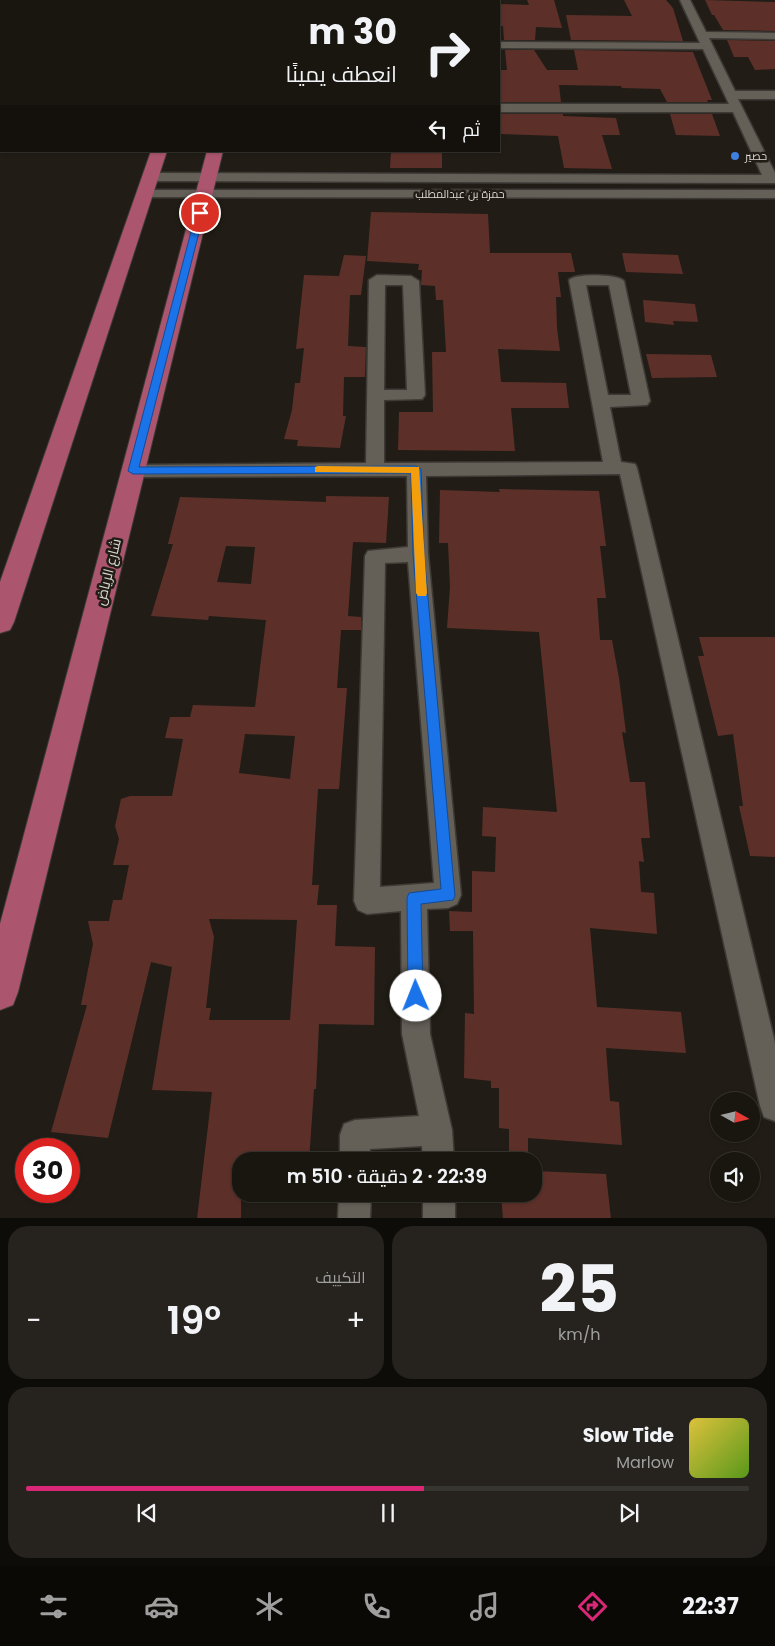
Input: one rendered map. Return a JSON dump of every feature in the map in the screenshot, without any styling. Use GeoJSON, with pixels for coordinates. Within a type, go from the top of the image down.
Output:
{"type":"FeatureCollection","features":[{"type":"Feature","properties":{"kind":"main road"},"geometry":{"type":"LineString","coordinates":[[0,622],[159,152]]}},
{"type":"Feature","properties":{"kind":"main road","name":"شارع الرياض"},"geometry":{"type":"LineString","coordinates":[[0,992],[215,152]]}},
{"type":"Feature","properties":{"kind":"street"},"geometry":{"type":"LineString","coordinates":[[685,0],[773,179]]}},
{"type":"Feature","properties":{"kind":"street"},"geometry":{"type":"LineString","coordinates":[[627,34],[632,45]]}},
{"type":"Feature","properties":{"kind":"street"},"geometry":{"type":"LineString","coordinates":[[500,45],[632,45],[775,36]]}},
{"type":"Feature","properties":{"kind":"street"},"geometry":{"type":"LineString","coordinates":[[588,95],[647,96],[652,108]]}},
{"type":"Feature","properties":{"kind":"street"},"geometry":{"type":"LineString","coordinates":[[731,95],[775,95]]}},
{"type":"Feature","properties":{"kind":"street"},"geometry":{"type":"LineString","coordinates":[[500,108],[737,108]]}},
{"type":"Feature","properties":{"kind":"street","name":"حمزة بن عبدالمطلب"},"geometry":{"type":"LineString","coordinates":[[148,186],[773,179]]}},
{"type":"Feature","properties":{"kind":"street","name":"حمزة بن عبدالمطلب"},"geometry":{"type":"LineString","coordinates":[[207,186],[775,194]]}},
{"type":"Feature","properties":{"kind":"street"},"geometry":{"type":"LineString","coordinates":[[375,469],[377,280],[411,281],[416,395],[376,395]]}},
{"type":"Feature","properties":{"kind":"street"},"geometry":{"type":"LineString","coordinates":[[600,401],[642,401],[616,281],[577,280],[580,299],[613,468]]}},
{"type":"Feature","properties":{"kind":"street"},"geometry":{"type":"LineString","coordinates":[[133,471],[628,468],[775,1106]]}},
{"type":"Feature","properties":{"kind":"street"},"geometry":{"type":"LineString","coordinates":[[416,469],[418,554],[448,896],[367,901],[375,556],[418,554]]}},
{"type":"Feature","properties":{"kind":"street"},"geometry":{"type":"LineString","coordinates":[[414,898],[416,1034],[437,1130],[438,1152]]}},
{"type":"Feature","properties":{"kind":"street"},"geometry":{"type":"LineString","coordinates":[[355,1152],[355,1135],[437,1130]]}},
{"type":"Feature","properties":{"kind":"street"},"geometry":{"type":"LineString","coordinates":[[354,1202],[354,1218]]}},
{"type":"Feature","properties":{"kind":"street"},"geometry":{"type":"LineString","coordinates":[[439,1202],[439,1218]]}},
{"type":"Feature","properties":{"kind":"building"},"geometry":{"type":"Polygon","coordinates":[[[527,0],[554,0],[562,28],[536,27],[535,40],[504,40],[503,26],[500,26],[500,4],[529,5],[527,0]]]}},
{"type":"Feature","properties":{"kind":"building"},"geometry":{"type":"Polygon","coordinates":[[[624,0],[666,0],[673,8],[683,41],[571,40],[566,15],[632,16],[624,0]]]}},
{"type":"Feature","properties":{"kind":"building"},"geometry":{"type":"Polygon","coordinates":[[[705,0],[775,2],[775,31],[723,30],[714,15],[712,15],[705,0]]]}},
{"type":"Feature","properties":{"kind":"building"},"geometry":{"type":"Polygon","coordinates":[[[727,40],[775,41],[775,69],[755,70],[748,57],[734,57],[727,40]]]}},
{"type":"Feature","properties":{"kind":"building"},"geometry":{"type":"Polygon","coordinates":[[[505,50],[534,50],[547,70],[578,70],[574,50],[693,52],[712,100],[707,100],[708,102],[667,102],[660,89],[559,85],[561,102],[500,102],[500,70],[507,70],[505,50]]]}},
{"type":"Feature","properties":{"kind":"building"},"geometry":{"type":"Polygon","coordinates":[[[500,114],[563,114],[563,116],[616,118],[620,135],[602,135],[612,169],[564,168],[558,136],[500,134],[500,114]]]}},
{"type":"Feature","properties":{"kind":"building"},"geometry":{"type":"Polygon","coordinates":[[[670,114],[712,114],[720,136],[676,135],[670,114]]]}},
{"type":"Feature","properties":{"kind":"building"},"geometry":{"type":"Polygon","coordinates":[[[391,152],[442,152],[442,168],[390,168],[391,152]]]}},
{"type":"Feature","properties":{"kind":"building"},"geometry":{"type":"Polygon","coordinates":[[[371,212],[488,214],[490,253],[571,253],[575,272],[558,272],[561,297],[556,297],[560,351],[498,349],[501,382],[566,383],[569,408],[511,408],[515,451],[398,450],[399,412],[433,412],[432,352],[446,352],[443,300],[436,300],[435,286],[421,285],[422,270],[418,270],[419,264],[367,261],[371,212]]]}},
{"type":"Feature","properties":{"kind":"building"},"geometry":{"type":"Polygon","coordinates":[[[622,253],[678,255],[683,274],[626,272],[622,253]]]}},
{"type":"Feature","properties":{"kind":"building"},"geometry":{"type":"Polygon","coordinates":[[[344,255],[366,256],[361,295],[350,295],[348,346],[366,347],[365,377],[344,377],[343,416],[346,416],[340,448],[297,446],[298,440],[284,439],[292,410],[295,383],[300,383],[304,348],[296,349],[304,275],[339,276],[344,255]]]}},
{"type":"Feature","properties":{"kind":"building"},"geometry":{"type":"Polygon","coordinates":[[[643,300],[695,304],[698,322],[673,321],[674,325],[645,322],[643,300]]]}},
{"type":"Feature","properties":{"kind":"building"},"geometry":{"type":"Polygon","coordinates":[[[646,354],[711,355],[717,377],[652,378],[646,354]]]}},
{"type":"Feature","properties":{"kind":"building"},"geometry":{"type":"Polygon","coordinates":[[[499,489],[599,491],[606,546],[600,546],[606,598],[597,598],[600,640],[612,640],[626,733],[622,732],[630,782],[645,782],[650,838],[641,838],[644,862],[639,861],[641,892],[654,893],[657,934],[590,928],[597,1007],[681,1012],[686,1053],[606,1048],[610,1101],[619,1102],[622,1145],[528,1138],[528,1152],[509,1152],[509,1129],[499,1128],[499,1088],[491,1088],[491,1081],[464,1078],[465,1013],[474,1014],[473,931],[450,931],[449,911],[472,912],[472,871],[495,872],[496,837],[482,836],[483,807],[557,812],[539,632],[447,628],[450,587],[448,543],[439,543],[440,490],[500,492],[499,489]]]}},
{"type":"Feature","properties":{"kind":"building"},"geometry":{"type":"Polygon","coordinates":[[[326,496],[389,497],[386,543],[353,542],[348,616],[361,617],[361,630],[341,630],[337,688],[347,688],[339,789],[318,789],[312,885],[319,885],[317,905],[337,905],[335,946],[375,947],[374,1025],[319,1024],[316,1089],[314,1089],[310,1152],[232,1152],[232,1202],[241,1202],[241,1218],[197,1218],[212,1092],[152,1090],[172,967],[151,962],[108,1138],[51,1132],[87,1005],[81,1005],[93,944],[88,921],[109,921],[113,900],[122,900],[129,865],[113,865],[119,839],[115,826],[121,799],[130,796],[172,796],[183,739],[165,738],[170,717],[190,717],[193,705],[255,707],[266,620],[209,616],[208,620],[151,616],[173,544],[168,544],[180,497],[326,502],[326,496]],[[226,546],[217,582],[251,584],[255,547],[226,546]],[[245,734],[239,773],[290,779],[295,736],[245,734]],[[209,919],[214,937],[206,1008],[211,1008],[209,1020],[290,1020],[297,920],[209,919]]]}},
{"type":"Feature","properties":{"kind":"building"},"geometry":{"type":"Polygon","coordinates":[[[699,637],[775,637],[775,857],[750,856],[739,806],[743,806],[733,734],[718,736],[698,656],[704,656],[699,637]]]}},
{"type":"Feature","properties":{"kind":"building"},"geometry":{"type":"Polygon","coordinates":[[[542,1171],[606,1174],[611,1218],[503,1218],[502,1202],[542,1202],[542,1171]]]}},
{"type":"Feature","properties":{"kind":"slow traffic"},"geometry":{"type":"LineString","coordinates":[[318,470],[416,469],[418,554],[422,593]]}},
{"type":"Feature","properties":{"kind":"place","name":"حصير"},"geometry":{"type":"Point","coordinates":[735,156]}},
{"type":"Feature","properties":{"kind":"route"},"geometry":{"type":"LineString","coordinates":[[200,213],[133,471],[416,469],[418,554],[448,896],[414,898],[416,996]]}}]}
